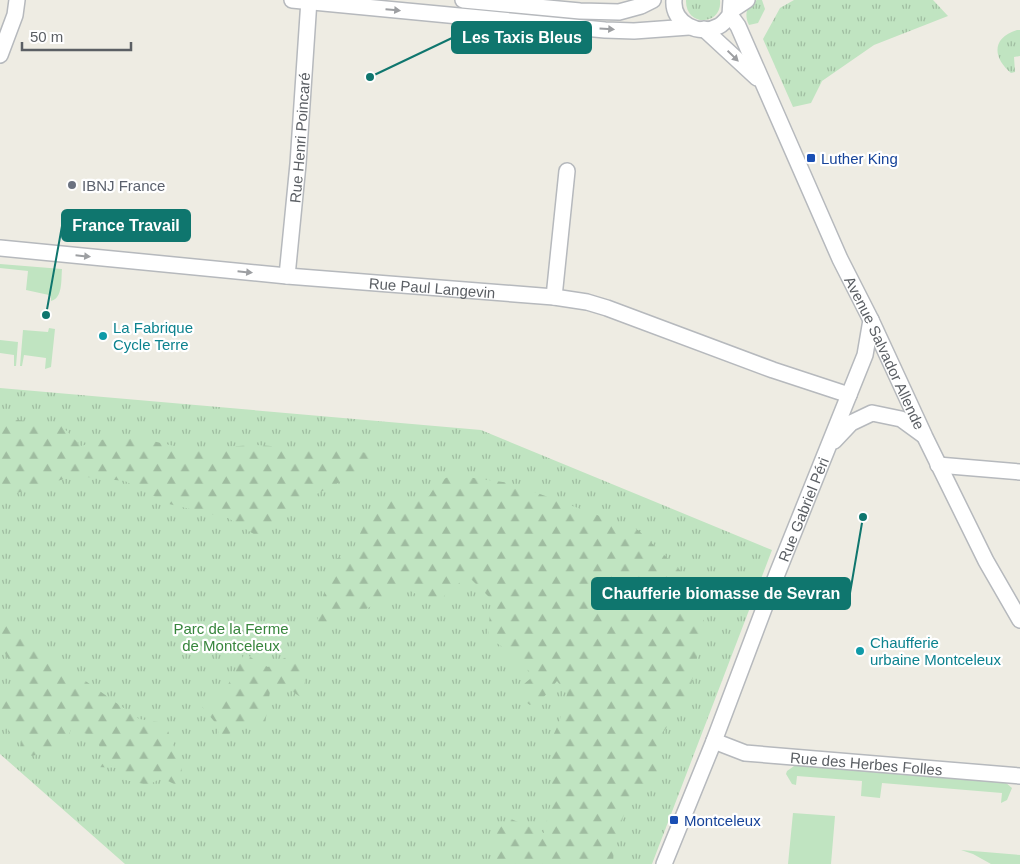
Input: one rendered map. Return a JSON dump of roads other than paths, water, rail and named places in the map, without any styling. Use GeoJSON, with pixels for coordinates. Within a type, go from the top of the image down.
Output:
{"type":"FeatureCollection","features":[{"type":"Feature","properties":{"kind":"street"},"geometry":{"type":"LineString","coordinates":[[0,56],[15,15],[17,0]]}},
{"type":"Feature","properties":{"kind":"street"},"geometry":{"type":"LineString","coordinates":[[292,0],[605,30],[634,31],[689,27],[704,29],[718,26],[731,9],[748,0]]}},
{"type":"Feature","properties":{"kind":"street"},"geometry":{"type":"LineString","coordinates":[[463,0],[580,11],[619,12],[641,6],[653,0]]}},
{"type":"Feature","properties":{"kind":"street"},"geometry":{"type":"LineString","coordinates":[[674,0],[673,5],[677,16],[682,23],[689,27]]}},
{"type":"Feature","properties":{"kind":"street","name":"Rue Henri Poincaré"},"geometry":{"type":"LineString","coordinates":[[287,276],[297,173],[309,1]]}},
{"type":"Feature","properties":{"kind":"street","name":"Avenue Salvador Allende"},"geometry":{"type":"LineString","coordinates":[[731,9],[840,259],[871,320],[938,465],[986,561],[1020,620]]}},
{"type":"Feature","properties":{"kind":"street","name":"Avenue Salvador Allende"},"geometry":{"type":"LineString","coordinates":[[704,29],[762,83]]}},
{"type":"Feature","properties":{"kind":"street"},"geometry":{"type":"LineString","coordinates":[[554,297],[567,171]]}},
{"type":"Feature","properties":{"kind":"street","name":"Rue Paul Langevin"},"geometry":{"type":"LineString","coordinates":[[0,248],[287,276],[554,297],[587,302],[849,396]]}},
{"type":"Feature","properties":{"kind":"street","name":"Rue Gabriel Péri"},"geometry":{"type":"LineString","coordinates":[[664,864],[865,355],[871,320]]}},
{"type":"Feature","properties":{"kind":"street"},"geometry":{"type":"LineString","coordinates":[[828,448],[851,423],[872,413],[901,419],[925,437]]}},
{"type":"Feature","properties":{"kind":"street"},"geometry":{"type":"LineString","coordinates":[[938,465],[1020,472]]}},
{"type":"Feature","properties":{"kind":"street","name":"Rue des Herbes Folles"},"geometry":{"type":"LineString","coordinates":[[714,741],[745,753],[1020,776]]}},
{"type":"Feature","properties":{"kind":"place","name":"Les Taxis Bleus"},"geometry":{"type":"Point","coordinates":[370,77]}},
{"type":"Feature","properties":{"kind":"place","name":"Luther King"},"geometry":{"type":"Point","coordinates":[811,158]}},
{"type":"Feature","properties":{"kind":"place","name":"IBNJ France"},"geometry":{"type":"Point","coordinates":[72,185]}},
{"type":"Feature","properties":{"kind":"place","name":"France Travail"},"geometry":{"type":"Point","coordinates":[46,315]}},
{"type":"Feature","properties":{"kind":"place","name":"La Fabrique Cycle Terre"},"geometry":{"type":"Point","coordinates":[103,336]}},
{"type":"Feature","properties":{"kind":"place","name":"Chaufferie biomasse de Sevran"},"geometry":{"type":"Point","coordinates":[863,517]}},
{"type":"Feature","properties":{"kind":"place","name":"Chaufferie urbaine Montceleux"},"geometry":{"type":"Point","coordinates":[860,651]}},
{"type":"Feature","properties":{"kind":"place","name":"Montceleux"},"geometry":{"type":"Point","coordinates":[674,820]}},
{"type":"Feature","properties":{"kind":"park label","name":"Parc de la Ferme de Montceleux"},"geometry":{"type":"Point","coordinates":[231,636]}}]}
